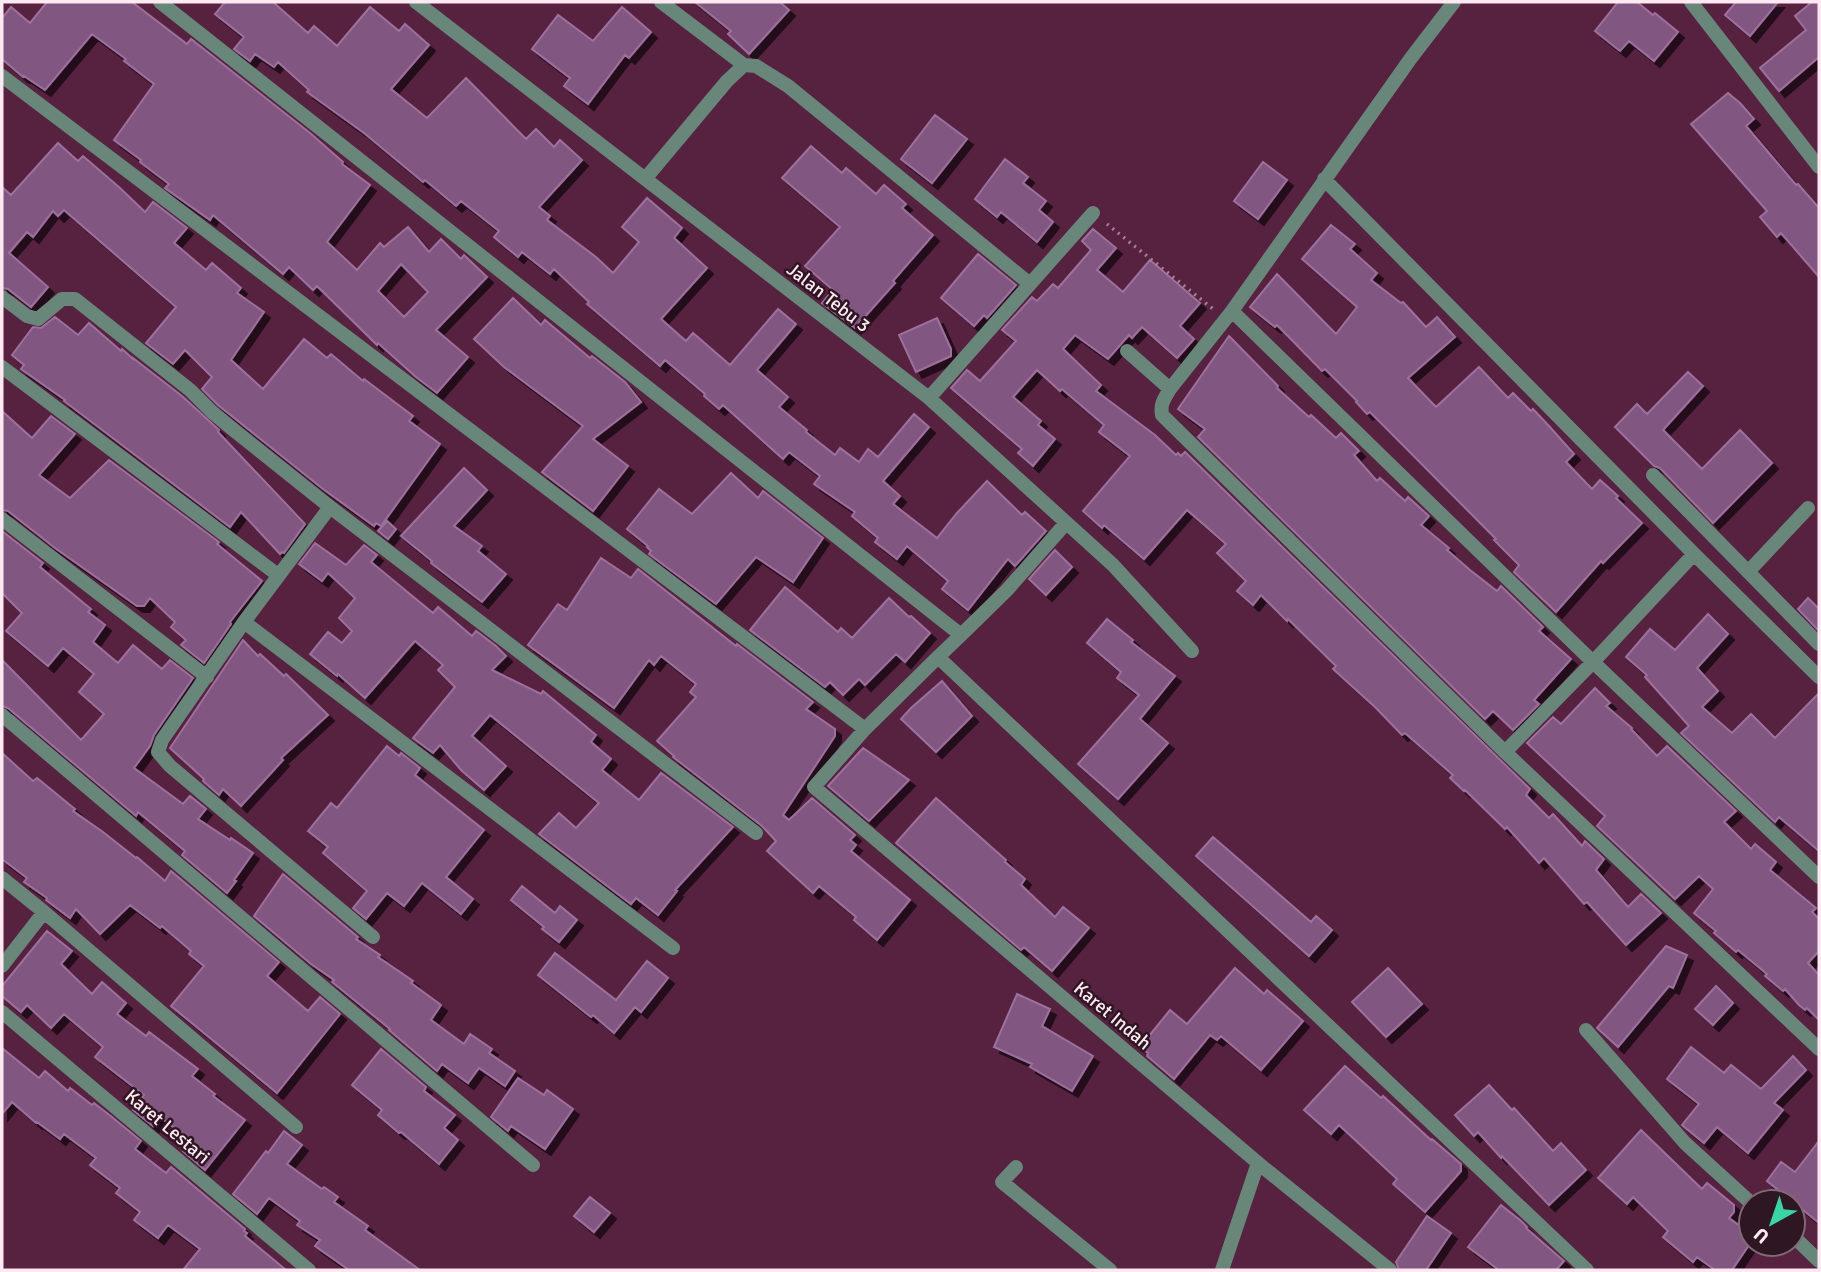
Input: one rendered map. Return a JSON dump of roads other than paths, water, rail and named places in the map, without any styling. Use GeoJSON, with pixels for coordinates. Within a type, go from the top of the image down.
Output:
{"type":"FeatureCollection","features":[{"type":"Feature","properties":{"kind":"street"},"geometry":{"type":"LineString","coordinates":[[160,2],[961,635]]}},
{"type":"Feature","properties":{"kind":"street","name":"Jalan Tebu 3"},"geometry":{"type":"LineString","coordinates":[[416,2],[929,398],[1113,565],[1192,651]]}},
{"type":"Feature","properties":{"kind":"street"},"geometry":{"type":"LineString","coordinates":[[661,2],[744,65],[756,66],[788,86],[1030,285]]}},
{"type":"Feature","properties":{"kind":"street"},"geometry":{"type":"LineString","coordinates":[[1454,2],[1228,315],[1170,389],[1162,401],[1162,415],[1505,752],[1819,1049]]}},
{"type":"Feature","properties":{"kind":"street"},"geometry":{"type":"LineString","coordinates":[[1691,2],[1819,167]]}},
{"type":"Feature","properties":{"kind":"street"},"geometry":{"type":"LineString","coordinates":[[645,179],[727,81],[744,65]]}},
{"type":"Feature","properties":{"kind":"street"},"geometry":{"type":"LineString","coordinates":[[2,76],[865,729],[1007,590],[1066,523]]}},
{"type":"Feature","properties":{"kind":"street"},"geometry":{"type":"LineString","coordinates":[[1324,179],[1819,677]]}},
{"type":"Feature","properties":{"kind":"street"},"geometry":{"type":"LineString","coordinates":[[929,398],[1093,213]]}},
{"type":"Feature","properties":{"kind":"street"},"geometry":{"type":"LineString","coordinates":[[2,297],[27,316],[38,319],[62,299],[75,299],[190,390],[235,432],[330,507],[756,833]]}},
{"type":"Feature","properties":{"kind":"street"},"geometry":{"type":"LineString","coordinates":[[1228,315],[1819,877]]}},
{"type":"Feature","properties":{"kind":"street"},"geometry":{"type":"LineString","coordinates":[[1127,351],[1170,389]]}},
{"type":"Feature","properties":{"kind":"street"},"geometry":{"type":"LineString","coordinates":[[2,367],[278,575]]}},
{"type":"Feature","properties":{"kind":"street"},"geometry":{"type":"LineString","coordinates":[[1653,475],[1819,644]]}},
{"type":"Feature","properties":{"kind":"street"},"geometry":{"type":"LineString","coordinates":[[330,507],[244,622],[162,740],[158,752],[170,766],[373,937]]}},
{"type":"Feature","properties":{"kind":"street"},"geometry":{"type":"LineString","coordinates":[[1748,572],[1808,508]]}},
{"type":"Feature","properties":{"kind":"street"},"geometry":{"type":"LineString","coordinates":[[2,519],[207,677]]}},
{"type":"Feature","properties":{"kind":"street"},"geometry":{"type":"LineString","coordinates":[[1505,752],[1694,554]]}},
{"type":"Feature","properties":{"kind":"street"},"geometry":{"type":"LineString","coordinates":[[244,622],[673,948]]}},
{"type":"Feature","properties":{"kind":"street"},"geometry":{"type":"LineString","coordinates":[[937,657],[1587,1270]]}},
{"type":"Feature","properties":{"kind":"street"},"geometry":{"type":"LineString","coordinates":[[2,715],[533,1165]]}},
{"type":"Feature","properties":{"kind":"street","name":"Karet Indah"},"geometry":{"type":"LineString","coordinates":[[865,729],[814,787],[1258,1163],[1390,1270]]}},
{"type":"Feature","properties":{"kind":"street"},"geometry":{"type":"LineString","coordinates":[[2,878],[296,1127]]}},
{"type":"Feature","properties":{"kind":"street"},"geometry":{"type":"LineString","coordinates":[[2,966],[44,912]]}},
{"type":"Feature","properties":{"kind":"street","name":"Karet Lestari"},"geometry":{"type":"LineString","coordinates":[[2,1012],[309,1270]]}},
{"type":"Feature","properties":{"kind":"street"},"geometry":{"type":"LineString","coordinates":[[1586,1030],[1685,1143],[1737,1190]]}},
{"type":"Feature","properties":{"kind":"street"},"geometry":{"type":"LineString","coordinates":[[1222,1270],[1258,1163]]}},
{"type":"Feature","properties":{"kind":"street"},"geometry":{"type":"LineString","coordinates":[[1016,1167],[1002,1182],[1111,1270]]}}]}
